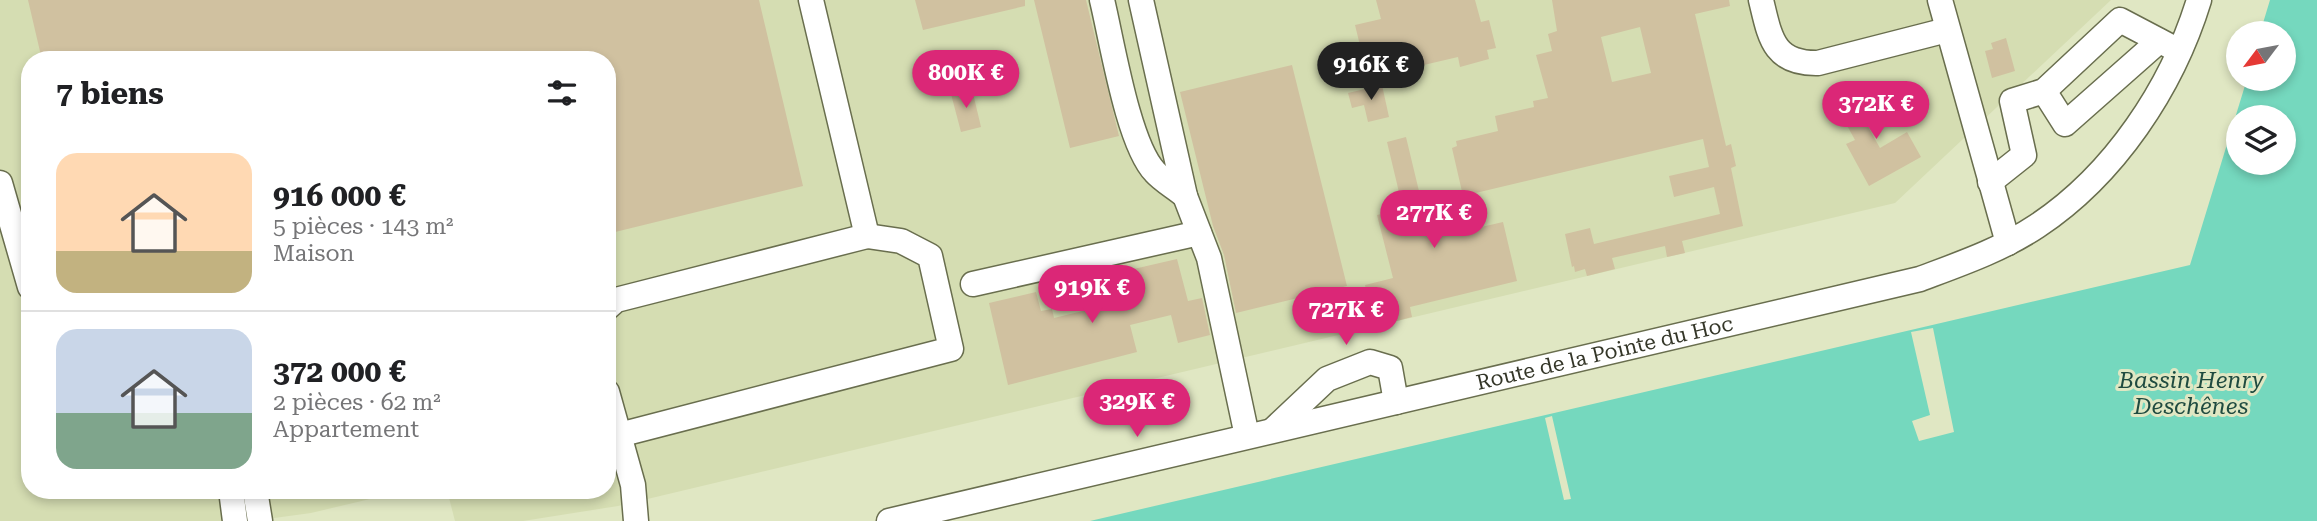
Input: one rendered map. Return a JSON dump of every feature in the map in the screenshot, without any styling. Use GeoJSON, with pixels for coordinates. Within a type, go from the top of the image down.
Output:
{"type":"FeatureCollection","features":[{"type":"Feature","properties":{"kind":"street"},"geometry":{"type":"LineString","coordinates":[[811,0],[867,236]]}},
{"type":"Feature","properties":{"kind":"street"},"geometry":{"type":"LineString","coordinates":[[1102,0],[1130,122],[1154,172],[1185,196]]}},
{"type":"Feature","properties":{"kind":"street"},"geometry":{"type":"LineString","coordinates":[[1142,0],[1185,196],[1209,258],[1247,436]]}},
{"type":"Feature","properties":{"kind":"street"},"geometry":{"type":"LineString","coordinates":[[1761,0],[1769,35],[1779,50],[1790,60],[1805,63],[1818,63],[1947,30]]}},
{"type":"Feature","properties":{"kind":"street"},"geometry":{"type":"LineString","coordinates":[[1940,0],[2008,243]]}},
{"type":"Feature","properties":{"kind":"street","name":"Route de la Pointe du Hoc"},"geometry":{"type":"LineString","coordinates":[[889,521],[1920,279],[1973,259],[2037,226],[2079,194],[2119,152],[2162,86],[2169,46],[2189,34],[2199,0]]}},
{"type":"Feature","properties":{"kind":"street"},"geometry":{"type":"LineString","coordinates":[[1990,181],[2024,155],[2012,101],[2044,91],[2120,20],[2169,46],[2064,124],[2044,91]]}},
{"type":"Feature","properties":{"kind":"street"},"geometry":{"type":"LineString","coordinates":[[0,183],[21,256]]}},
{"type":"Feature","properties":{"kind":"street"},"geometry":{"type":"LineString","coordinates":[[973,284],[1199,233]]}},
{"type":"Feature","properties":{"kind":"street"},"geometry":{"type":"LineString","coordinates":[[616,300],[867,236],[901,241],[930,256],[951,349],[619,435]]}},
{"type":"Feature","properties":{"kind":"street"},"geometry":{"type":"LineString","coordinates":[[1273,430],[1327,379],[1370,362],[1390,368],[1396,402]]}},
{"type":"Feature","properties":{"kind":"street"},"geometry":{"type":"LineString","coordinates":[[616,424],[633,485],[636,521]]}},
{"type":"Feature","properties":{"kind":"street"},"geometry":{"type":"LineString","coordinates":[[633,485],[657,521]]}},
{"type":"Feature","properties":{"kind":"street"},"geometry":{"type":"LineString","coordinates":[[233,499],[235,521]]}},
{"type":"Feature","properties":{"kind":"street"},"geometry":{"type":"LineString","coordinates":[[256,499],[260,521]]}},
{"type":"Feature","properties":{"kind":"shaded area"},"geometry":{"type":"Polygon","coordinates":[[[0,0],[2111,0],[1895,203],[618,506],[523,521],[455,521],[449,499],[616,499],[616,51],[21,51],[21,499],[370,499],[311,513],[252,521],[0,521],[0,0]]]}},
{"type":"Feature","properties":{"kind":"water","name":"Bassin Henry Deschênes"},"geometry":{"type":"Polygon","coordinates":[[[2270,0],[2317,0],[2317,521],[1090,521],[2190,265],[2226,148],[2226,175],[2296,175],[2296,105],[2239,105],[2243,91],[2296,91],[2296,21],[2264,21],[2270,0]]]}},
{"type":"Feature","properties":{"kind":"pier"},"geometry":{"type":"Polygon","coordinates":[[[1933,328],[1954,432],[1919,441],[1912,421],[1930,415],[1911,332],[1933,328]]]}},
{"type":"Feature","properties":{"kind":"pier"},"geometry":{"type":"Polygon","coordinates":[[[1552,416],[1571,499],[1564,500],[1545,418],[1552,416]]]}},
{"type":"Feature","properties":{"kind":"building"},"geometry":{"type":"Polygon","coordinates":[[[28,0],[759,0],[803,186],[616,232],[616,51],[40,51],[28,0]]]}},
{"type":"Feature","properties":{"kind":"building"},"geometry":{"type":"Polygon","coordinates":[[[915,0],[1025,0],[1025,6],[923,30],[915,0]]]}},
{"type":"Feature","properties":{"kind":"building"},"geometry":{"type":"Polygon","coordinates":[[[1034,0],[1086,0],[1119,136],[1070,148],[1034,0]]]}},
{"type":"Feature","properties":{"kind":"building"},"geometry":{"type":"Polygon","coordinates":[[[1376,0],[1475,0],[1481,22],[1489,20],[1496,48],[1487,50],[1489,59],[1460,67],[1458,57],[1368,78],[1355,25],[1381,19],[1376,0]]]}},
{"type":"Feature","properties":{"kind":"building"},"geometry":{"type":"Polygon","coordinates":[[[1552,0],[1729,0],[1730,6],[1695,14],[1726,146],[1731,144],[1736,166],[1731,168],[1743,226],[1682,241],[1685,253],[1667,257],[1665,246],[1612,258],[1615,269],[1587,276],[1585,269],[1575,272],[1574,266],[1572,267],[1565,234],[1590,228],[1594,244],[1720,214],[1714,187],[1674,197],[1669,176],[1709,167],[1703,139],[1463,196],[1452,148],[1457,146],[1456,141],[1498,131],[1495,116],[1534,107],[1533,101],[1548,98],[1536,55],[1552,51],[1548,34],[1557,31],[1552,0]],[[1640,27],[1601,37],[1612,82],[1651,73],[1640,27]]]}},
{"type":"Feature","properties":{"kind":"building"},"geometry":{"type":"Polygon","coordinates":[[[2006,38],[2015,71],[1992,78],[1985,51],[1993,49],[1991,43],[2006,38]]]}},
{"type":"Feature","properties":{"kind":"building"},"geometry":{"type":"Polygon","coordinates":[[[1292,65],[1347,286],[1236,313],[1224,255],[1213,226],[1180,92],[1292,65]]]}},
{"type":"Feature","properties":{"kind":"building"},"geometry":{"type":"Polygon","coordinates":[[[1382,85],[1389,117],[1368,122],[1364,105],[1352,108],[1348,93],[1382,85]]]}},
{"type":"Feature","properties":{"kind":"building"},"geometry":{"type":"Polygon","coordinates":[[[1885,85],[1893,98],[1862,116],[1880,148],[1907,132],[1921,157],[1869,186],[1846,144],[1855,140],[1839,111],[1885,85]]]}},
{"type":"Feature","properties":{"kind":"building"},"geometry":{"type":"Polygon","coordinates":[[[972,89],[981,127],[961,132],[951,94],[972,89]]]}},
{"type":"Feature","properties":{"kind":"building"},"geometry":{"type":"Polygon","coordinates":[[[1406,137],[1424,212],[1444,207],[1451,234],[1503,222],[1517,281],[1410,307],[1412,317],[1393,322],[1385,297],[1369,301],[1365,285],[1393,278],[1377,215],[1403,209],[1387,142],[1406,137]]]}},
{"type":"Feature","properties":{"kind":"building"},"geometry":{"type":"Polygon","coordinates":[[[1177,259],[1188,301],[1202,298],[1210,335],[1178,343],[1171,315],[1130,325],[1137,352],[1008,385],[989,303],[1036,292],[1041,311],[1052,309],[1054,318],[1132,299],[1125,271],[1177,259]]]}}]}
